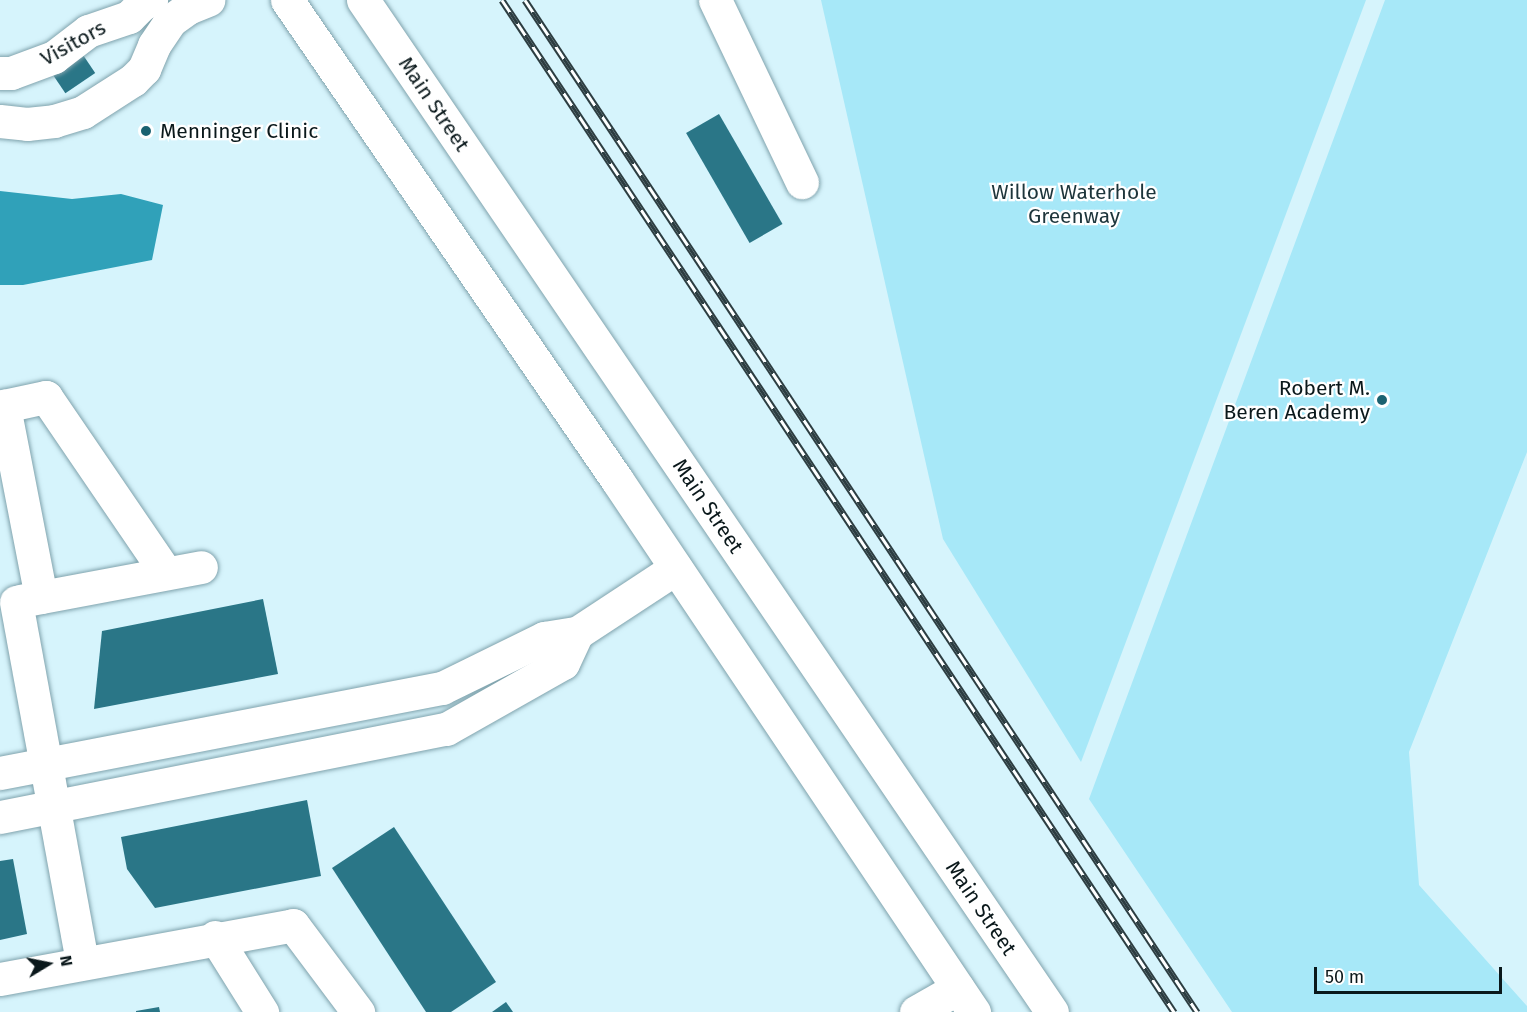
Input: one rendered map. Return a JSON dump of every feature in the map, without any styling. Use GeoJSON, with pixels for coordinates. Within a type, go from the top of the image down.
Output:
{"type":"FeatureCollection","features":[{"type":"Feature","properties":{"kind":"main road","name":"Visitors"},"geometry":{"type":"LineString","coordinates":[[0,73],[11,73],[54,57],[88,31],[129,17],[188,8],[208,0]]}},
{"type":"Feature","properties":{"kind":"main road"},"geometry":{"type":"LineString","coordinates":[[287,0],[676,568],[966,1000],[916,1012]]}},
{"type":"Feature","properties":{"kind":"main road","name":"Main Street"},"geometry":{"type":"LineString","coordinates":[[363,0],[1052,1012]]}},
{"type":"Feature","properties":{"kind":"main road"},"geometry":{"type":"LineString","coordinates":[[715,0],[802,182]]}},
{"type":"Feature","properties":{"kind":"main road"},"geometry":{"type":"LineString","coordinates":[[0,61],[86,14],[126,1],[155,14],[150,58],[133,80],[83,112],[54,121],[14,124],[0,121]]}},
{"type":"Feature","properties":{"kind":"main road"},"geometry":{"type":"LineString","coordinates":[[82,962],[19,601],[4,406],[46,397],[166,573]]}},
{"type":"Feature","properties":{"kind":"main road"},"geometry":{"type":"LineString","coordinates":[[19,601],[201,567]]}},
{"type":"Feature","properties":{"kind":"main road"},"geometry":{"type":"LineString","coordinates":[[0,773],[442,688],[544,638],[577,633],[676,568]]}},
{"type":"Feature","properties":{"kind":"main road"},"geometry":{"type":"LineString","coordinates":[[0,817],[446,729],[563,663],[577,633]]}},
{"type":"Feature","properties":{"kind":"main road"},"geometry":{"type":"LineString","coordinates":[[0,979],[82,962],[293,925],[358,1012]]}},
{"type":"Feature","properties":{"kind":"main road"},"geometry":{"type":"LineString","coordinates":[[216,938],[262,1012]]}},
{"type":"Feature","properties":{"kind":"green space","name":"Willow Waterhole Greenway"},"geometry":{"type":"Polygon","coordinates":[[[821,0],[1366,0],[1081,762],[943,539],[821,0]]]}},
{"type":"Feature","properties":{"kind":"green space","name":"Robert M. Beren Academy"},"geometry":{"type":"Polygon","coordinates":[[[1385,0],[1527,0],[1527,452],[1409,752],[1419,885],[1527,1006],[1527,1012],[1232,1012],[1089,799],[1385,0]]]}},
{"type":"Feature","properties":{"kind":"shaded area"},"geometry":{"type":"Polygon","coordinates":[[[0,191],[72,199],[121,194],[163,205],[152,260],[23,285],[0,285],[0,191]]]}},
{"type":"Feature","properties":{"kind":"building"},"geometry":{"type":"Polygon","coordinates":[[[79,49],[95,73],[65,93],[49,69],[79,49]]]}},
{"type":"Feature","properties":{"kind":"building"},"geometry":{"type":"Polygon","coordinates":[[[719,114],[782,224],[750,243],[686,133],[719,114]]]}},
{"type":"Feature","properties":{"kind":"building"},"geometry":{"type":"Polygon","coordinates":[[[263,599],[278,674],[94,709],[102,631],[263,599]]]}},
{"type":"Feature","properties":{"kind":"building"},"geometry":{"type":"Polygon","coordinates":[[[307,800],[321,876],[155,908],[127,869],[121,837],[307,800]]]}},
{"type":"Feature","properties":{"kind":"building"},"geometry":{"type":"Polygon","coordinates":[[[394,827],[496,982],[451,1012],[426,1012],[332,868],[394,827]]]}},
{"type":"Feature","properties":{"kind":"building"},"geometry":{"type":"Polygon","coordinates":[[[13,859],[27,934],[0,940],[0,861],[13,859]]]}},
{"type":"Feature","properties":{"kind":"building"},"geometry":{"type":"Polygon","coordinates":[[[506,1002],[513,1012],[492,1012],[506,1002]]]}},
{"type":"Feature","properties":{"kind":"building"},"geometry":{"type":"Polygon","coordinates":[[[159,1007],[160,1012],[136,1012],[136,1011],[159,1007]]]}},
{"type":"Feature","properties":{"kind":"railway"},"geometry":{"type":"LineString","coordinates":[[502,0],[1174,1012]]}},
{"type":"Feature","properties":{"kind":"railway"},"geometry":{"type":"LineString","coordinates":[[525,0],[1197,1012]]}},
{"type":"Feature","properties":{"kind":"place","name":"Menninger Clinic"},"geometry":{"type":"Point","coordinates":[146,131]}},
{"type":"Feature","properties":{"kind":"place","name":"Robert M. Beren Academy"},"geometry":{"type":"Point","coordinates":[1382,400]}}]}
